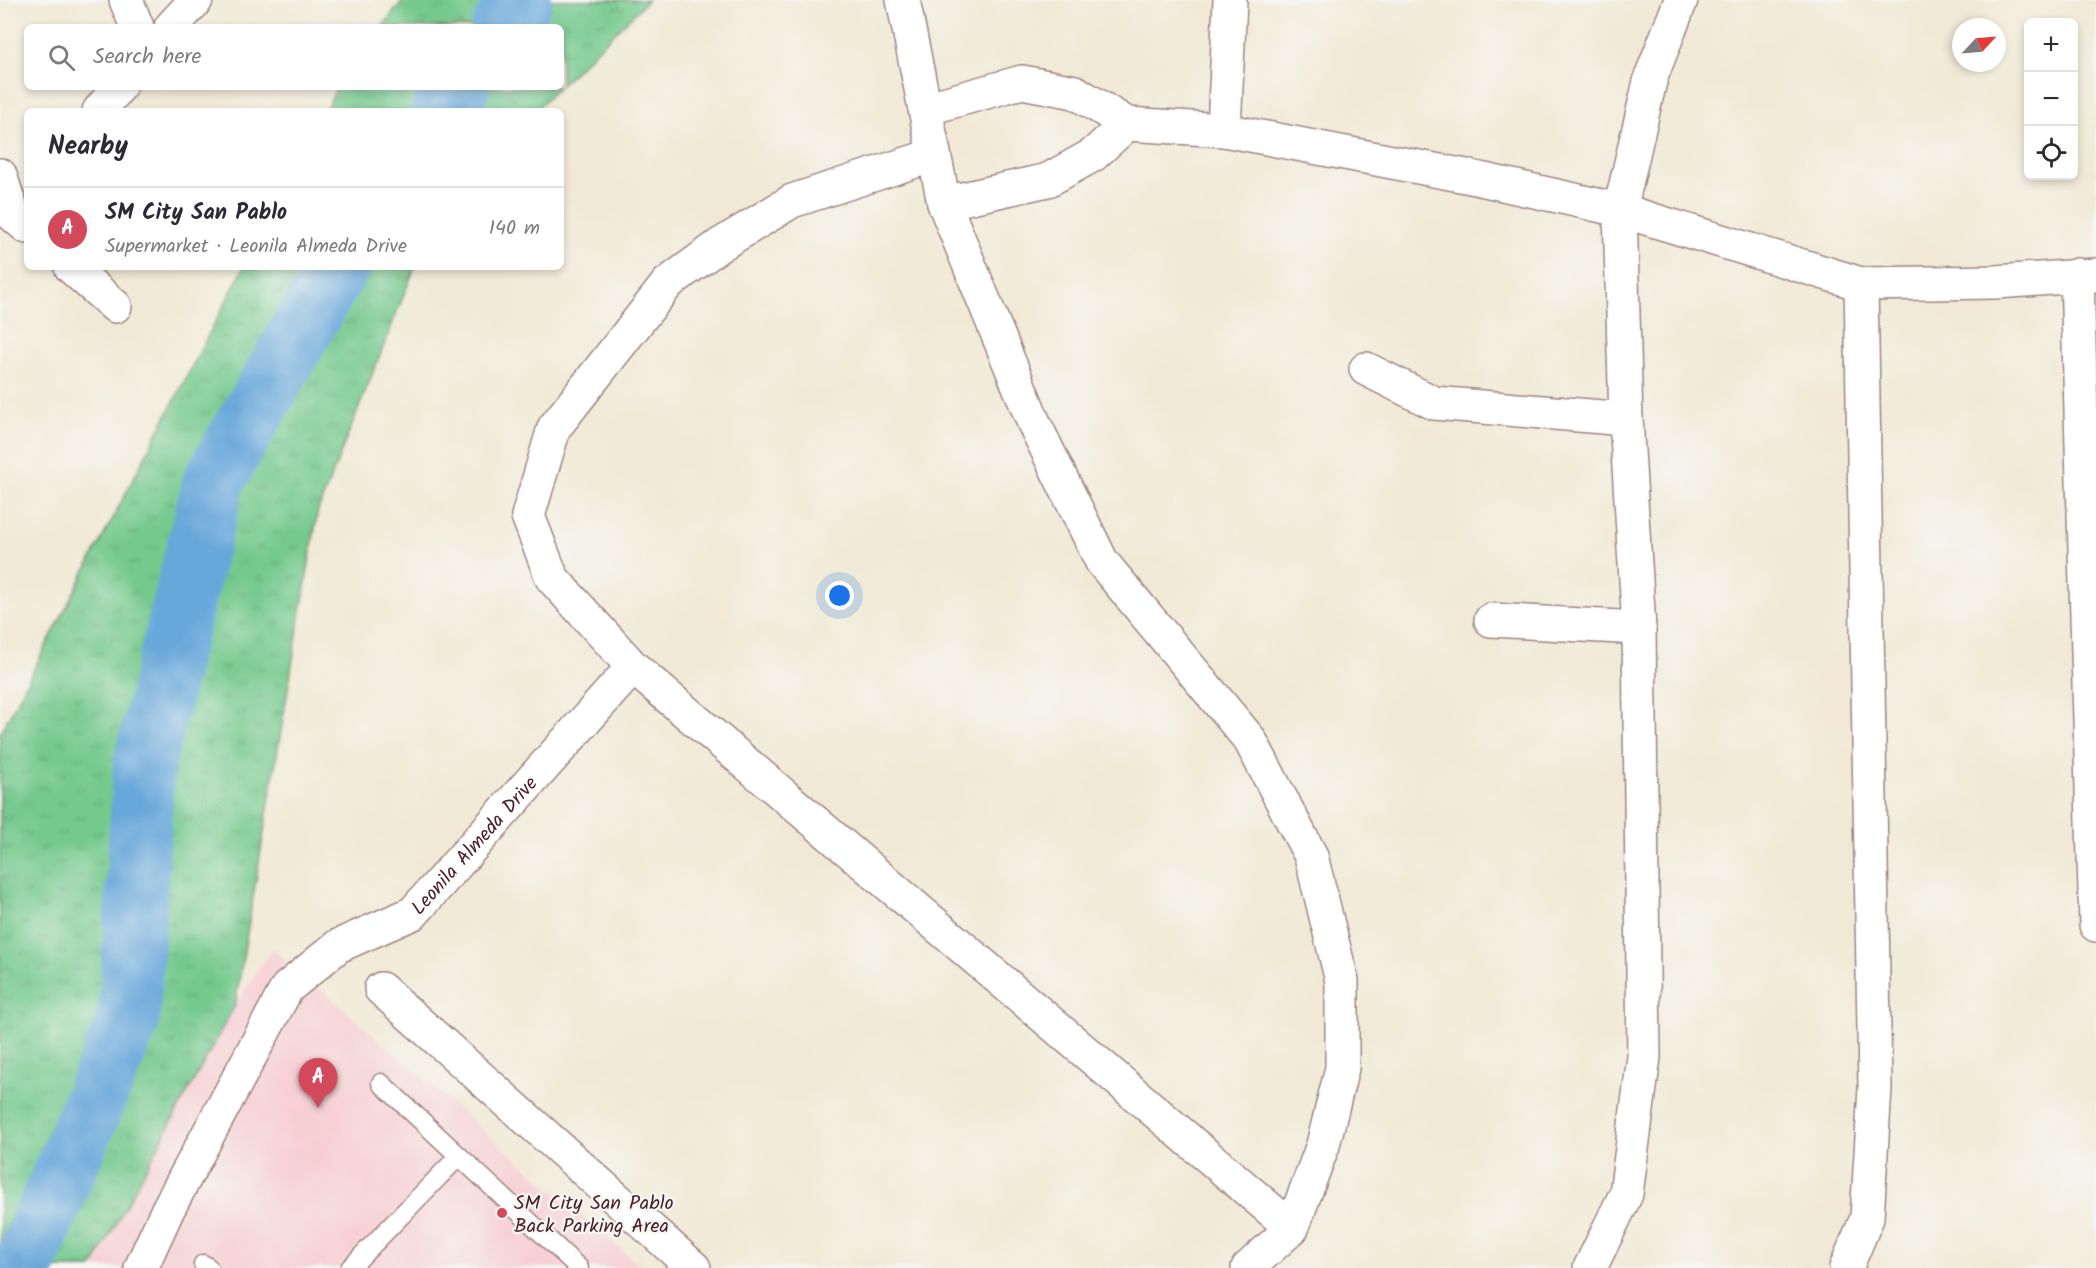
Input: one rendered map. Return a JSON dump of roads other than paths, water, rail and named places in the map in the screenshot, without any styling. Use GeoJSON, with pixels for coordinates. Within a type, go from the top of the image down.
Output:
{"type":"FeatureCollection","features":[{"type":"Feature","properties":{"kind":"street"},"geometry":{"type":"LineString","coordinates":[[126,0],[137,24]]}},
{"type":"Feature","properties":{"kind":"street"},"geometry":{"type":"LineString","coordinates":[[174,24],[196,0]]}},
{"type":"Feature","properties":{"kind":"street"},"geometry":{"type":"LineString","coordinates":[[903,0],[944,203],[1034,423],[1102,562],[1250,740],[1311,856],[1342,981],[1342,1068],[1323,1145],[1292,1228],[1248,1268]]}},
{"type":"Feature","properties":{"kind":"street"},"geometry":{"type":"LineString","coordinates":[[1224,130],[1230,0]]}},
{"type":"Feature","properties":{"kind":"street"},"geometry":{"type":"LineString","coordinates":[[1590,1268],[1626,1194],[1644,1058],[1639,628],[1626,419],[1620,210],[1651,77],[1681,0]]}},
{"type":"Feature","properties":{"kind":"street"},"geometry":{"type":"LineString","coordinates":[[925,109],[1022,82],[1075,92],[1127,124],[1224,130],[1471,177],[1620,210],[1861,284],[1995,282],[2086,275],[2096,925]]}},
{"type":"Feature","properties":{"kind":"street"},"geometry":{"type":"LineString","coordinates":[[101,108],[116,90]]}},
{"type":"Feature","properties":{"kind":"street"},"geometry":{"type":"LineString","coordinates":[[944,203],[1048,180],[1094,155],[1127,124]]}},
{"type":"Feature","properties":{"kind":"street"},"geometry":{"type":"LineString","coordinates":[[934,155],[792,201],[720,245],[668,283],[554,428],[528,516],[552,578],[633,667],[1292,1228]]}},
{"type":"Feature","properties":{"kind":"street"},"geometry":{"type":"LineString","coordinates":[[0,175],[17,219]]}},
{"type":"Feature","properties":{"kind":"street"},"geometry":{"type":"LineString","coordinates":[[74,270],[115,306]]}},
{"type":"Feature","properties":{"kind":"street"},"geometry":{"type":"LineString","coordinates":[[1846,1268],[1867,1218],[1875,1088],[1861,284]]}},
{"type":"Feature","properties":{"kind":"street"},"geometry":{"type":"LineString","coordinates":[[1366,369],[1434,404],[1626,419]]}},
{"type":"Feature","properties":{"kind":"street"},"geometry":{"type":"LineString","coordinates":[[1491,620],[1639,628]]}},
{"type":"Feature","properties":{"kind":"street","name":"Leonila Almeda Drive"},"geometry":{"type":"LineString","coordinates":[[141,1268],[168,1209],[287,988],[339,946],[413,913],[633,667]]}},
{"type":"Feature","properties":{"kind":"street"},"geometry":{"type":"LineString","coordinates":[[381,989],[694,1268]]}},
{"type":"Feature","properties":{"kind":"lane"},"geometry":{"type":"LineString","coordinates":[[381,1083],[579,1268]]}},
{"type":"Feature","properties":{"kind":"lane"},"geometry":{"type":"LineString","coordinates":[[350,1268],[459,1156]]}},
{"type":"Feature","properties":{"kind":"waterway"},"geometry":{"type":"LineString","coordinates":[[504,24],[521,0]]}},
{"type":"Feature","properties":{"kind":"waterway"},"geometry":{"type":"LineString","coordinates":[[444,108],[457,90]]}},
{"type":"Feature","properties":{"kind":"waterway"},"geometry":{"type":"LineString","coordinates":[[23,1268],[129,1019],[144,763],[214,480],[336,270]]}},
{"type":"Feature","properties":{"kind":"place","name":"SM City San Pablo"},"geometry":{"type":"Point","coordinates":[318,1108]}},
{"type":"Feature","properties":{"kind":"place","name":"SM City San Pablo Back Parking Area"},"geometry":{"type":"Point","coordinates":[502,1213]}}]}
